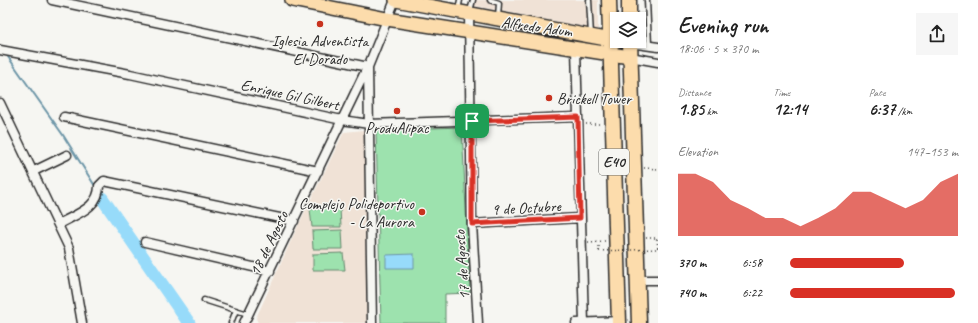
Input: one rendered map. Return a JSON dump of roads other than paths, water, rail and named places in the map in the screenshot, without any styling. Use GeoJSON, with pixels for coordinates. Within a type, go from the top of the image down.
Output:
{"type":"FeatureCollection","features":[{"type":"Feature","properties":{"kind":"highway","name":"E40"},"geometry":{"type":"LineString","coordinates":[[610,0],[613,12]]}},
{"type":"Feature","properties":{"kind":"highway"},"geometry":{"type":"LineString","coordinates":[[628,0],[629,12]]}},
{"type":"Feature","properties":{"kind":"highway","name":"E40"},"geometry":{"type":"LineString","coordinates":[[616,48],[611,54],[619,322]]}},
{"type":"Feature","properties":{"kind":"highway","name":"E40"},"geometry":{"type":"LineString","coordinates":[[625,48],[630,57],[639,323]]}},
{"type":"Feature","properties":{"kind":"highway"},"geometry":{"type":"LineString","coordinates":[[617,269],[624,274],[637,274]]}},
{"type":"Feature","properties":{"kind":"highway"},"geometry":{"type":"LineString","coordinates":[[618,304],[631,301],[638,306]]}},
{"type":"Feature","properties":{"kind":"main road","name":"Alfredo Adum"},"geometry":{"type":"LineString","coordinates":[[292,0],[387,19],[470,33],[630,57]]}},
{"type":"Feature","properties":{"kind":"main road","name":"Alfredo Adum"},"geometry":{"type":"LineString","coordinates":[[395,0],[462,9],[497,20],[610,39]]}},
{"type":"Feature","properties":{"kind":"street"},"geometry":{"type":"LineString","coordinates":[[52,0],[368,67],[372,323]]}},
{"type":"Feature","properties":{"kind":"street","name":"18 de Agosto"},"geometry":{"type":"LineString","coordinates":[[244,323],[368,67],[395,0]]}},
{"type":"Feature","properties":{"kind":"street","name":"17 de Agosto"},"geometry":{"type":"LineString","coordinates":[[462,9],[470,33],[472,224],[478,323]]}},
{"type":"Feature","properties":{"kind":"street","name":"Alfredo Adum"},"geometry":{"type":"LineString","coordinates":[[646,45],[658,47]]}},
{"type":"Feature","properties":{"kind":"street"},"geometry":{"type":"LineString","coordinates":[[576,49],[584,323]]}},
{"type":"Feature","properties":{"kind":"street","name":"Enrique Gil Gilbert"},"geometry":{"type":"LineString","coordinates":[[4,50],[130,74],[342,120],[368,124],[578,120]]}},
{"type":"Feature","properties":{"kind":"street","name":"Alfredo Adum"},"geometry":{"type":"LineString","coordinates":[[630,57],[658,62]]}},
{"type":"Feature","properties":{"kind":"street"},"geometry":{"type":"LineString","coordinates":[[0,103],[59,224],[69,248],[82,323]]}},
{"type":"Feature","properties":{"kind":"street"},"geometry":{"type":"LineString","coordinates":[[64,117],[318,172]]}},
{"type":"Feature","properties":{"kind":"street"},"geometry":{"type":"LineString","coordinates":[[34,172],[67,155]]}},
{"type":"Feature","properties":{"kind":"street"},"geometry":{"type":"LineString","coordinates":[[59,224],[94,204],[99,194],[99,186],[104,181],[294,221]]}},
{"type":"Feature","properties":{"kind":"street","name":"9 de Octubre"},"geometry":{"type":"LineString","coordinates":[[472,224],[580,218]]}},
{"type":"Feature","properties":{"kind":"street"},"geometry":{"type":"LineString","coordinates":[[145,242],[270,271]]}},
{"type":"Feature","properties":{"kind":"street"},"geometry":{"type":"LineString","coordinates":[[637,274],[658,280]]}},
{"type":"Feature","properties":{"kind":"street"},"geometry":{"type":"LineString","coordinates":[[576,323],[619,322]]}},
{"type":"Feature","properties":{"kind":"lane"},"geometry":{"type":"LineString","coordinates":[[462,9],[473,0]]}},
{"type":"Feature","properties":{"kind":"lane"},"geometry":{"type":"LineString","coordinates":[[490,0],[498,1],[497,20]]}},
{"type":"Feature","properties":{"kind":"lane"},"geometry":{"type":"LineString","coordinates":[[588,0],[592,37]]}},
{"type":"Feature","properties":{"kind":"lane"},"geometry":{"type":"LineString","coordinates":[[647,0],[649,46]]}},
{"type":"Feature","properties":{"kind":"lane"},"geometry":{"type":"LineString","coordinates":[[204,300],[248,314]]}},
{"type":"Feature","properties":{"kind":"lane"},"geometry":{"type":"LineString","coordinates":[[231,323],[236,310]]}},
{"type":"Feature","properties":{"kind":"water"},"geometry":{"type":"Polygon","coordinates":[[[414,254],[414,268],[386,268],[386,255],[414,254]]]}},
{"type":"Feature","properties":{"kind":"waterway"},"geometry":{"type":"LineString","coordinates":[[6,54],[63,135],[95,186]]}},
{"type":"Feature","properties":{"kind":"waterway"},"geometry":{"type":"LineString","coordinates":[[102,198],[189,323]]}},
{"type":"Feature","properties":{"kind":"place","name":"Iglesia Adventista El Dorado"},"geometry":{"type":"Point","coordinates":[320,24]}},
{"type":"Feature","properties":{"kind":"place","name":"Brickell Tower"},"geometry":{"type":"Point","coordinates":[549,98]}},
{"type":"Feature","properties":{"kind":"place","name":"ProduAlipac"},"geometry":{"type":"Point","coordinates":[397,111]}},
{"type":"Feature","properties":{"kind":"place","name":"Complejo Polideportivo - La Aurora"},"geometry":{"type":"Point","coordinates":[422,212]}}]}
